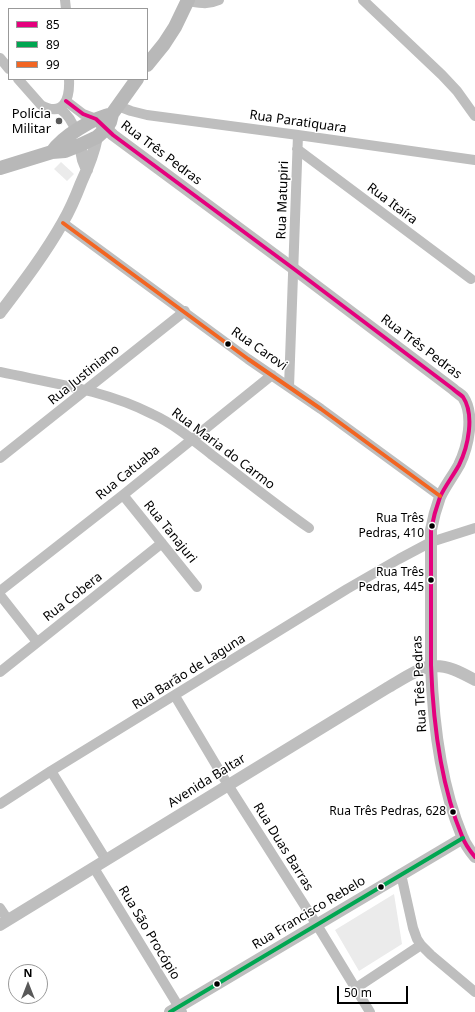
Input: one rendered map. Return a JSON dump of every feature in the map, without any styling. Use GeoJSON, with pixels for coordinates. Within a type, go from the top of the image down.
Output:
{"type":"FeatureCollection","features":[{"type":"Feature","properties":{"kind":"main road"},"geometry":{"type":"LineString","coordinates":[[148,64],[176,28],[188,1]]}},
{"type":"Feature","properties":{"kind":"main road"},"geometry":{"type":"LineString","coordinates":[[0,168],[52,152],[65,151],[102,133],[110,122],[115,110],[136,80]]}},
{"type":"Feature","properties":{"kind":"main road"},"geometry":{"type":"LineString","coordinates":[[52,152],[62,141],[75,131],[115,110]]}},
{"type":"Feature","properties":{"kind":"main road"},"geometry":{"type":"LineString","coordinates":[[80,145],[83,135],[96,119]]}},
{"type":"Feature","properties":{"kind":"street"},"geometry":{"type":"LineString","coordinates":[[188,1],[210,3],[219,0]]}},
{"type":"Feature","properties":{"kind":"street"},"geometry":{"type":"LineString","coordinates":[[363,0],[442,75],[457,91],[475,116]]}},
{"type":"Feature","properties":{"kind":"street"},"geometry":{"type":"LineString","coordinates":[[0,58],[8,67]]}},
{"type":"Feature","properties":{"kind":"street"},"geometry":{"type":"LineString","coordinates":[[19,80],[41,106],[52,109],[63,105],[96,119]]}},
{"type":"Feature","properties":{"kind":"street"},"geometry":{"type":"LineString","coordinates":[[63,105],[68,94],[69,80]]}},
{"type":"Feature","properties":{"kind":"street"},"geometry":{"type":"LineString","coordinates":[[63,105],[75,131]]}},
{"type":"Feature","properties":{"kind":"street","name":"Rua Paratiquara"},"geometry":{"type":"LineString","coordinates":[[115,110],[131,111],[147,115],[475,160]]}},
{"type":"Feature","properties":{"kind":"street","name":"Rua Três Pedras"},"geometry":{"type":"LineString","coordinates":[[96,119],[102,133],[294,269],[453,389],[463,398],[468,407],[470,431],[467,447],[459,465],[440,496],[431,530],[431,665],[438,744],[450,800],[463,838],[475,857]]}},
{"type":"Feature","properties":{"kind":"street"},"geometry":{"type":"LineString","coordinates":[[0,312],[6,298],[43,253],[63,223],[102,133]]}},
{"type":"Feature","properties":{"kind":"street","name":"Rua Matupiri"},"geometry":{"type":"LineString","coordinates":[[289,387],[298,135]]}},
{"type":"Feature","properties":{"kind":"street"},"geometry":{"type":"LineString","coordinates":[[80,145],[82,160],[87,170]]}},
{"type":"Feature","properties":{"kind":"street","name":"Rua Itaíra"},"geometry":{"type":"LineString","coordinates":[[297,149],[471,279]]}},
{"type":"Feature","properties":{"kind":"street","name":"Rua Carovi"},"geometry":{"type":"LineString","coordinates":[[63,223],[243,355],[440,496]]}},
{"type":"Feature","properties":{"kind":"street","name":"Rua Justiniano"},"geometry":{"type":"LineString","coordinates":[[0,458],[185,311]]}},
{"type":"Feature","properties":{"kind":"street","name":"Rua Maria do Carmo"},"geometry":{"type":"LineString","coordinates":[[0,372],[86,390],[137,407],[163,420],[192,439],[283,510],[309,528]]}},
{"type":"Feature","properties":{"kind":"street","name":"Rua Catuaba"},"geometry":{"type":"LineString","coordinates":[[0,591],[123,495],[272,375]]}},
{"type":"Feature","properties":{"kind":"street"},"geometry":{"type":"LineString","coordinates":[[462,456],[475,453]]}},
{"type":"Feature","properties":{"kind":"street","name":"Rua Tanajuri"},"geometry":{"type":"LineString","coordinates":[[123,495],[197,587]]}},
{"type":"Feature","properties":{"kind":"street","name":"Rua Barão de Laguna"},"geometry":{"type":"LineString","coordinates":[[0,804],[51,771],[399,559],[431,542],[475,528]]}},
{"type":"Feature","properties":{"kind":"street","name":"Rua Cobera"},"geometry":{"type":"LineString","coordinates":[[0,672],[162,543]]}},
{"type":"Feature","properties":{"kind":"street"},"geometry":{"type":"LineString","coordinates":[[0,595],[37,642]]}},
{"type":"Feature","properties":{"kind":"street"},"geometry":{"type":"LineString","coordinates":[[431,665],[456,670],[474,676]]}},
{"type":"Feature","properties":{"kind":"street","name":"Avenida Baltar"},"geometry":{"type":"LineString","coordinates":[[4,923],[388,688],[431,665]]}},
{"type":"Feature","properties":{"kind":"street","name":"Rua Duas Barras"},"geometry":{"type":"LineString","coordinates":[[175,696],[228,785],[317,925],[370,1012]]}},
{"type":"Feature","properties":{"kind":"street"},"geometry":{"type":"LineString","coordinates":[[51,771],[106,860]]}},
{"type":"Feature","properties":{"kind":"street","name":"Rua Francisco Rebelo"},"geometry":{"type":"LineString","coordinates":[[177,1010],[463,838]]}},
{"type":"Feature","properties":{"kind":"street","name":"Rua São Procópio"},"geometry":{"type":"LineString","coordinates":[[94,868],[177,1010]]}},
{"type":"Feature","properties":{"kind":"street"},"geometry":{"type":"LineString","coordinates":[[401,874],[413,928],[417,939],[421,945],[475,992]]}},
{"type":"Feature","properties":{"kind":"street"},"geometry":{"type":"LineString","coordinates":[[0,908],[4,923]]}},
{"type":"Feature","properties":{"kind":"street"},"geometry":{"type":"LineString","coordinates":[[356,988],[421,945]]}},
{"type":"Feature","properties":{"kind":"shaded area"},"geometry":{"type":"Polygon","coordinates":[[[61,162],[74,174],[67,181],[54,169],[61,162]]]}},
{"type":"Feature","properties":{"kind":"shaded area"},"geometry":{"type":"Polygon","coordinates":[[[394,894],[402,944],[359,971],[335,930],[394,894]]]}},
{"type":"Feature","properties":{"kind":"transit line","name":"85"},"geometry":{"type":"LineString","coordinates":[[66,101],[83,114],[96,119],[113,135],[453,389],[463,397],[467,404],[469,413],[469,431],[465,449],[459,465],[440,497],[431,530],[431,665],[436,730],[443,774],[462,836],[475,857]]}},
{"type":"Feature","properties":{"kind":"transit line","name":"99"},"geometry":{"type":"LineString","coordinates":[[63,223],[248,359],[321,409],[440,496]]}},
{"type":"Feature","properties":{"kind":"transit line","name":"89"},"geometry":{"type":"LineString","coordinates":[[170,1012],[463,838]]}},
{"type":"Feature","properties":{"kind":"place","name":"Polícia Militar"},"geometry":{"type":"Point","coordinates":[59,121]}},
{"type":"Feature","properties":{"kind":"place","name":"Rua Três Pedras, 410"},"geometry":{"type":"Point","coordinates":[432,526]}},
{"type":"Feature","properties":{"kind":"place","name":"Rua Três Pedras, 445"},"geometry":{"type":"Point","coordinates":[431,580]}},
{"type":"Feature","properties":{"kind":"place","name":"Rua Três Pedras, 628"},"geometry":{"type":"Point","coordinates":[453,812]}}]}
